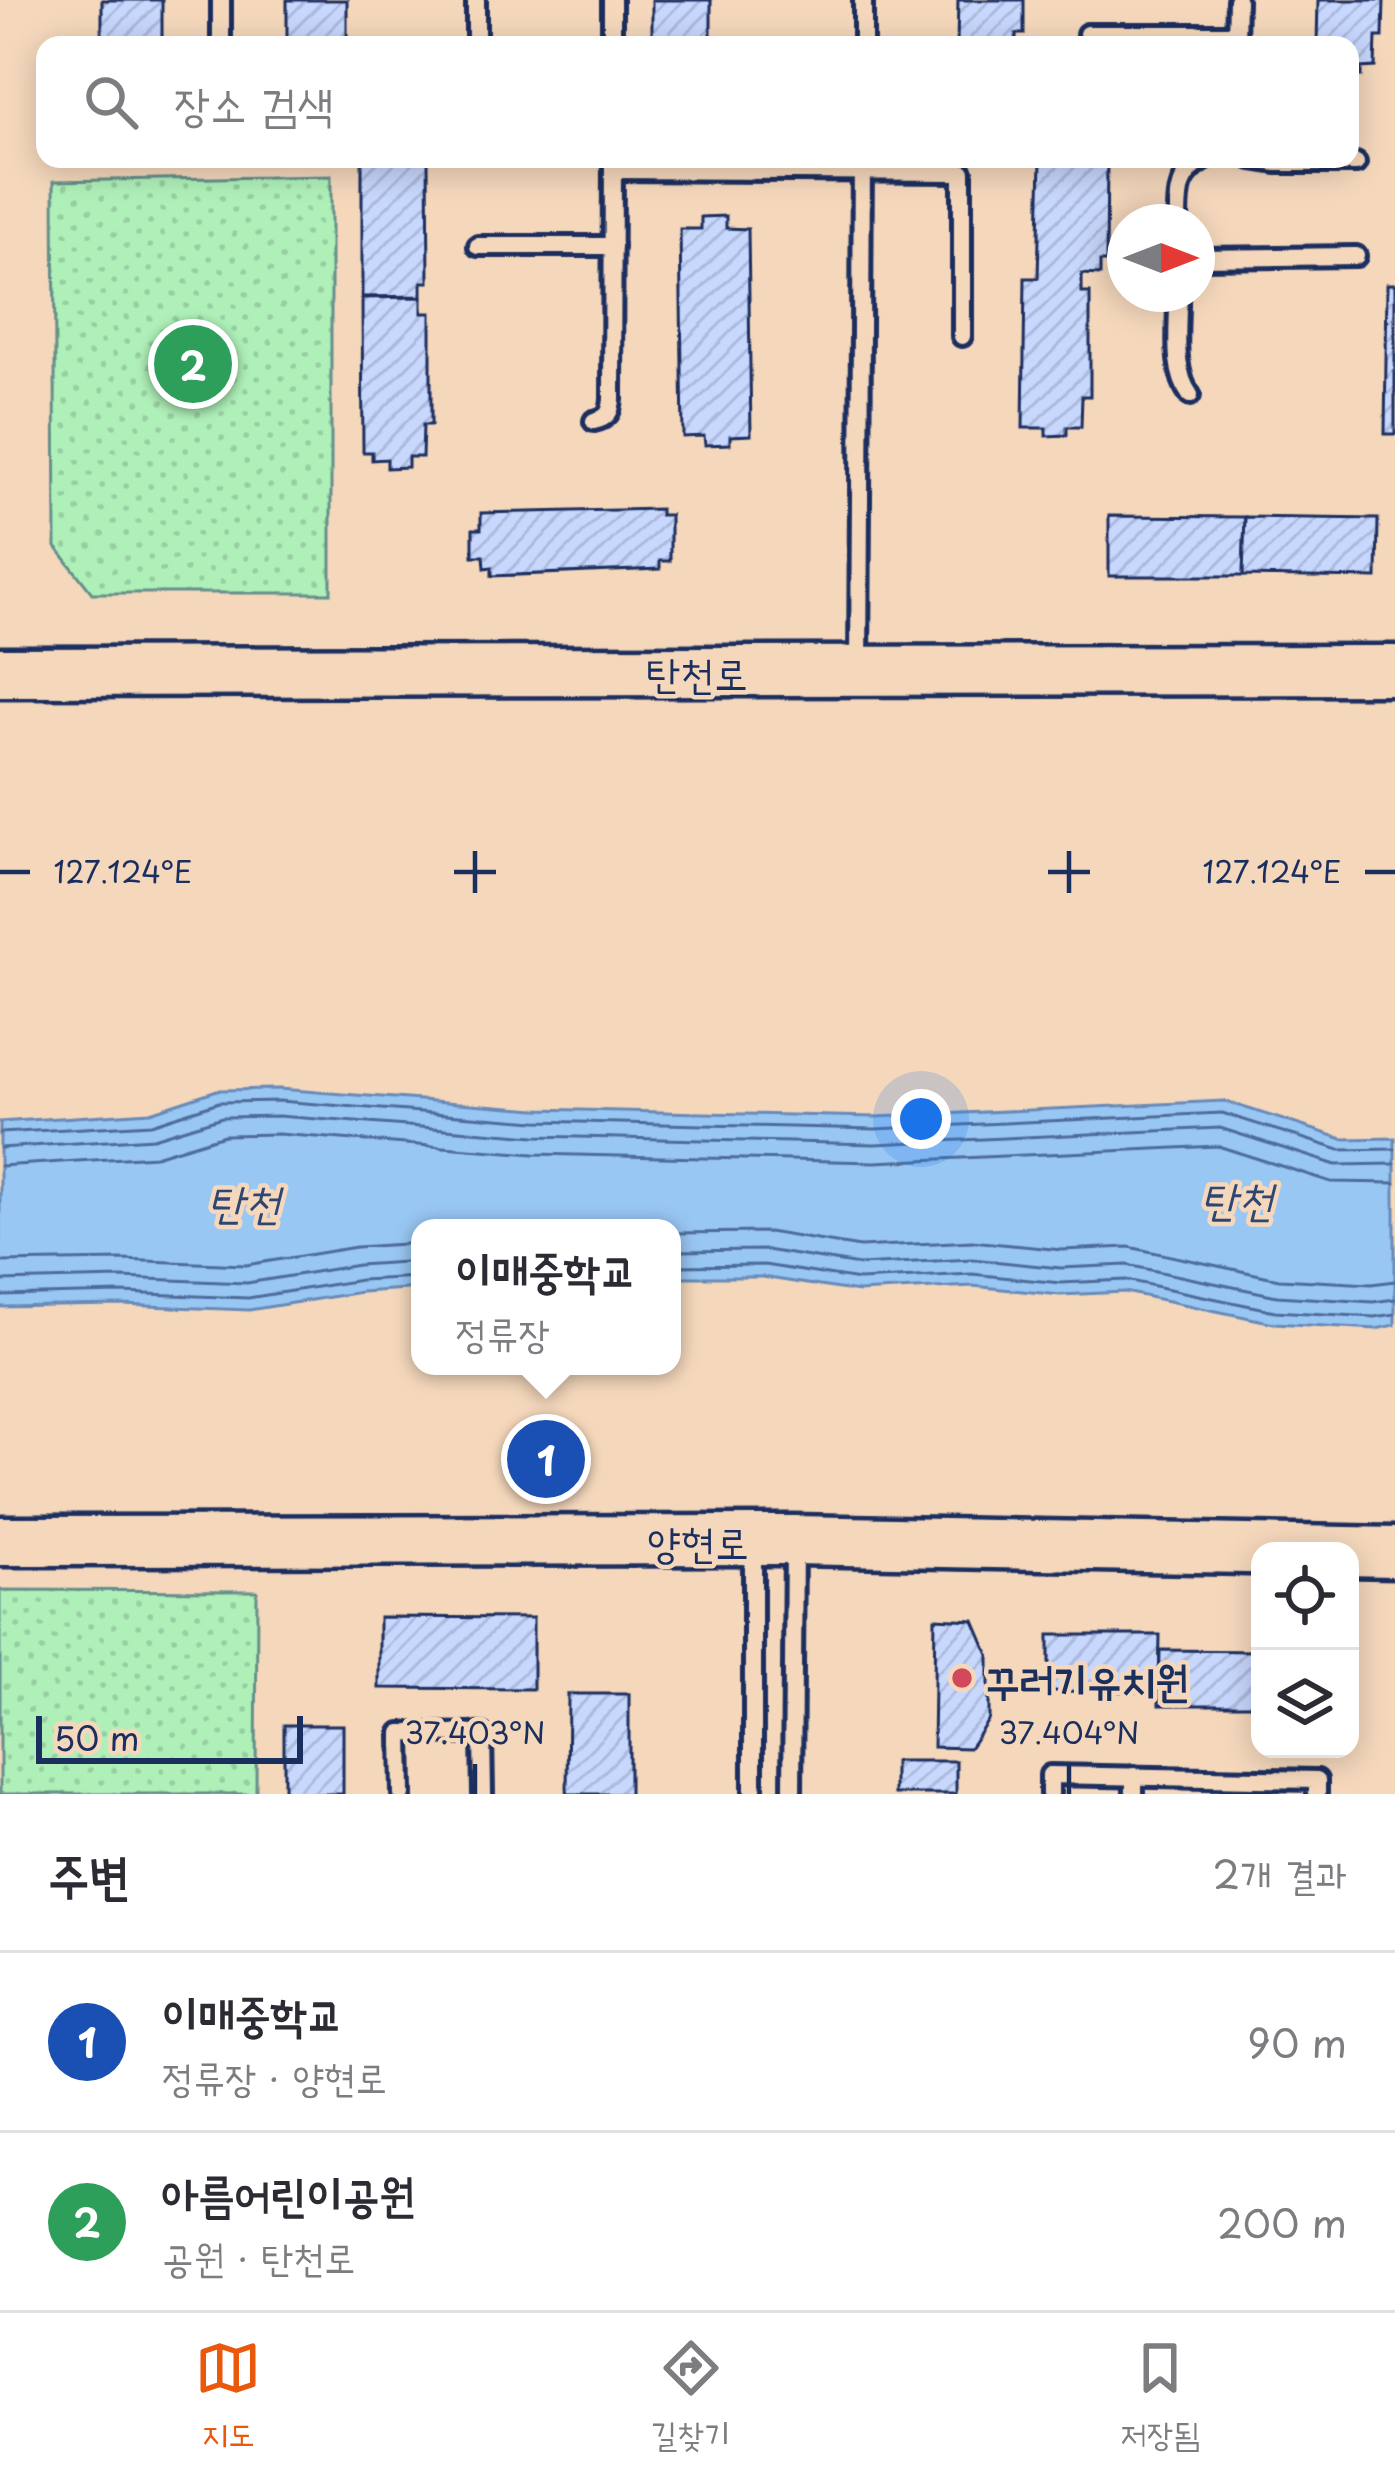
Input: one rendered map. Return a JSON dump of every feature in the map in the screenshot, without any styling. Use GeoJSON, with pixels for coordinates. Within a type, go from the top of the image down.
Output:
{"type":"FeatureCollection","features":[{"type":"Feature","properties":{"kind":"main road","name":"탄천로"},"geometry":{"type":"LineString","coordinates":[[0,672],[1395,670]]}},
{"type":"Feature","properties":{"kind":"main road","name":"양현로"},"geometry":{"type":"LineString","coordinates":[[0,1541],[774,1540],[1395,1552]]}},
{"type":"Feature","properties":{"kind":"lane"},"geometry":{"type":"LineString","coordinates":[[221,0],[221,36]]}},
{"type":"Feature","properties":{"kind":"lane"},"geometry":{"type":"LineString","coordinates":[[476,0],[476,36]]}},
{"type":"Feature","properties":{"kind":"lane"},"geometry":{"type":"LineString","coordinates":[[612,0],[612,36]]}},
{"type":"Feature","properties":{"kind":"lane"},"geometry":{"type":"LineString","coordinates":[[863,0],[863,36]]}},
{"type":"Feature","properties":{"kind":"lane"},"geometry":{"type":"LineString","coordinates":[[1236,36],[1237,0]]}},
{"type":"Feature","properties":{"kind":"lane"},"geometry":{"type":"LineString","coordinates":[[1087,34],[1137,36]]}},
{"type":"Feature","properties":{"kind":"lane"},"geometry":{"type":"LineString","coordinates":[[594,421],[604,419],[612,399],[614,168]]}},
{"type":"Feature","properties":{"kind":"lane"},"geometry":{"type":"LineString","coordinates":[[859,671],[862,168]]}},
{"type":"Feature","properties":{"kind":"lane"},"geometry":{"type":"LineString","coordinates":[[905,168],[962,172],[962,336]]}},
{"type":"Feature","properties":{"kind":"lane"},"geometry":{"type":"LineString","coordinates":[[1179,204],[1180,185],[1190,168]]}},
{"type":"Feature","properties":{"kind":"lane"},"geometry":{"type":"LineString","coordinates":[[478,246],[613,246]]}},
{"type":"Feature","properties":{"kind":"lane"},"geometry":{"type":"LineString","coordinates":[[1215,258],[1356,256]]}},
{"type":"Feature","properties":{"kind":"lane"},"geometry":{"type":"LineString","coordinates":[[1178,312],[1181,383],[1190,395]]}},
{"type":"Feature","properties":{"kind":"lane"},"geometry":{"type":"LineString","coordinates":[[753,1794],[774,1540]]}},
{"type":"Feature","properties":{"kind":"lane"},"geometry":{"type":"LineString","coordinates":[[774,1540],[792,1794]]}},
{"type":"Feature","properties":{"kind":"lane"},"geometry":{"type":"LineString","coordinates":[[402,1794],[401,1733],[482,1735],[482,1794]]}},
{"type":"Feature","properties":{"kind":"lane"},"geometry":{"type":"LineString","coordinates":[[1050,1794],[1050,1775],[1134,1785],[1231,1786],[1317,1780],[1317,1794]]}},
{"type":"Feature","properties":{"kind":"green space"},"geometry":{"type":"Polygon","coordinates":[[[331,176],[331,593],[92,593],[56,547],[54,181],[331,176]]]}},
{"type":"Feature","properties":{"kind":"green space"},"geometry":{"type":"Polygon","coordinates":[[[0,1590],[257,1591],[256,1794],[0,1794],[0,1590]]]}},
{"type":"Feature","properties":{"kind":"water","name":"탄천"},"geometry":{"type":"Polygon","coordinates":[[[279,1089],[537,1109],[876,1117],[1224,1101],[1343,1139],[1395,1138],[1395,1325],[1376,1329],[1274,1323],[1125,1292],[1060,1295],[973,1286],[858,1292],[762,1277],[681,1277],[681,1219],[411,1219],[411,1289],[249,1310],[0,1307],[0,1122],[150,1112],[217,1090],[279,1089]]]}},
{"type":"Feature","properties":{"kind":"building"},"geometry":{"type":"Polygon","coordinates":[[[102,0],[162,0],[162,36],[102,36],[102,0]]]}},
{"type":"Feature","properties":{"kind":"building"},"geometry":{"type":"Polygon","coordinates":[[[287,0],[347,0],[347,36],[287,36],[287,0]]]}},
{"type":"Feature","properties":{"kind":"building"},"geometry":{"type":"Polygon","coordinates":[[[652,0],[711,0],[711,36],[652,36],[652,0]]]}},
{"type":"Feature","properties":{"kind":"building"},"geometry":{"type":"Polygon","coordinates":[[[958,0],[1024,0],[1024,34],[957,36],[958,0]]]}},
{"type":"Feature","properties":{"kind":"building"},"geometry":{"type":"Polygon","coordinates":[[[1318,0],[1384,0],[1383,37],[1376,37],[1375,67],[1361,68],[1361,76],[1359,36],[1317,36],[1318,0]]]}},
{"type":"Feature","properties":{"kind":"building"},"geometry":{"type":"Polygon","coordinates":[[[362,168],[428,168],[429,282],[422,282],[422,296],[362,297],[362,168]]]}},
{"type":"Feature","properties":{"kind":"building"},"geometry":{"type":"Polygon","coordinates":[[[1041,168],[1107,168],[1106,262],[1100,262],[1100,275],[1082,274],[1082,293],[1090,293],[1090,396],[1082,396],[1081,427],[1067,427],[1067,435],[1046,436],[1046,428],[1023,428],[1025,278],[1038,278],[1041,168]]]}},
{"type":"Feature","properties":{"kind":"building"},"geometry":{"type":"Polygon","coordinates":[[[726,216],[726,228],[748,229],[751,435],[730,436],[730,444],[705,445],[704,436],[683,437],[680,229],[701,229],[701,217],[726,216]]]}},
{"type":"Feature","properties":{"kind":"building"},"geometry":{"type":"Polygon","coordinates":[[[1387,284],[1395,284],[1395,434],[1385,434],[1387,284]]]}},
{"type":"Feature","properties":{"kind":"building"},"geometry":{"type":"Polygon","coordinates":[[[422,297],[422,313],[431,313],[431,425],[423,425],[422,457],[408,457],[408,467],[387,468],[387,459],[372,460],[372,452],[363,452],[362,298],[422,297]]]}},
{"type":"Feature","properties":{"kind":"building"},"geometry":{"type":"Polygon","coordinates":[[[660,509],[660,515],[670,515],[670,561],[660,561],[660,569],[492,576],[484,556],[473,556],[473,529],[481,529],[481,513],[660,509]]]}},
{"type":"Feature","properties":{"kind":"building"},"geometry":{"type":"Polygon","coordinates":[[[1109,516],[1245,517],[1243,576],[1109,576],[1109,516]]]}},
{"type":"Feature","properties":{"kind":"building"},"geometry":{"type":"Polygon","coordinates":[[[1245,517],[1378,519],[1377,578],[1243,576],[1245,517]]]}},
{"type":"Feature","properties":{"kind":"building"},"geometry":{"type":"Polygon","coordinates":[[[379,1617],[533,1618],[533,1689],[379,1688],[379,1617]]]}},
{"type":"Feature","properties":{"kind":"building"},"geometry":{"type":"Polygon","coordinates":[[[935,1618],[974,1620],[989,1655],[989,1719],[969,1748],[933,1747],[935,1618]]]}},
{"type":"Feature","properties":{"kind":"building"},"geometry":{"type":"Polygon","coordinates":[[[1049,1635],[1160,1635],[1159,1692],[1049,1691],[1049,1635]]]}},
{"type":"Feature","properties":{"kind":"building"},"geometry":{"type":"Polygon","coordinates":[[[1160,1650],[1251,1651],[1251,1705],[1159,1705],[1160,1650]]]}},
{"type":"Feature","properties":{"kind":"building"},"geometry":{"type":"Polygon","coordinates":[[[568,1694],[629,1694],[629,1794],[567,1794],[568,1694]]]}},
{"type":"Feature","properties":{"kind":"building"},"geometry":{"type":"Polygon","coordinates":[[[284,1725],[343,1725],[343,1794],[284,1794],[284,1725]]]}},
{"type":"Feature","properties":{"kind":"building"},"geometry":{"type":"Polygon","coordinates":[[[894,1761],[956,1761],[956,1794],[894,1794],[894,1761]]]}},
{"type":"Feature","properties":{"kind":"place","name":"아름어린이공원"},"geometry":{"type":"Point","coordinates":[193,364]}},
{"type":"Feature","properties":{"kind":"place","name":"이매중학교"},"geometry":{"type":"Point","coordinates":[546,1459]}},
{"type":"Feature","properties":{"kind":"place","name":"꾸러기유치원"},"geometry":{"type":"Point","coordinates":[962,1678]}}]}
